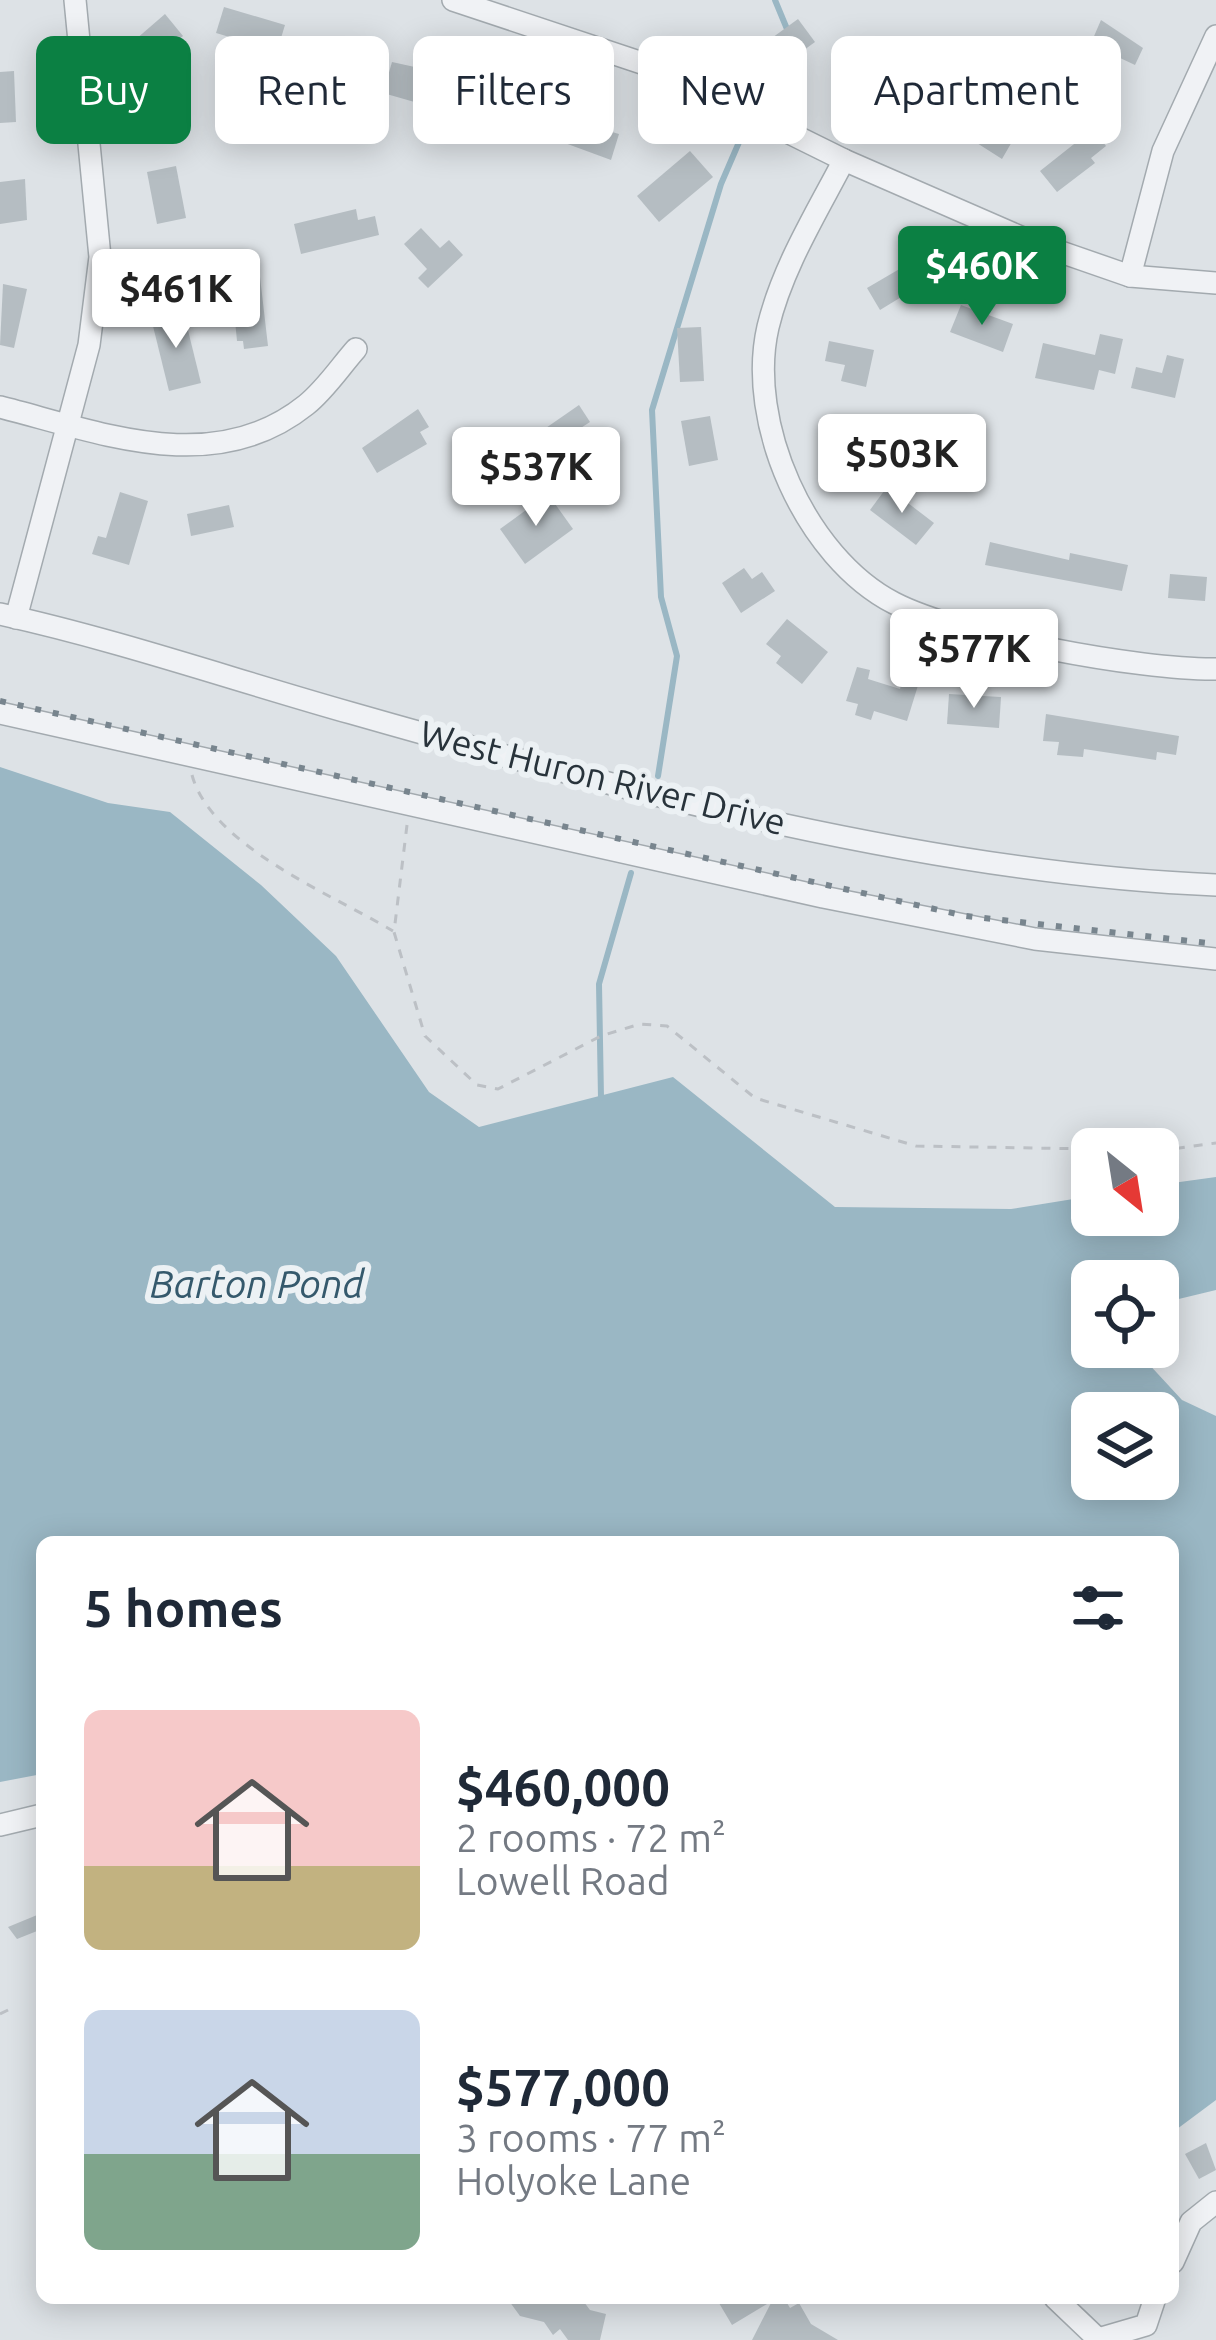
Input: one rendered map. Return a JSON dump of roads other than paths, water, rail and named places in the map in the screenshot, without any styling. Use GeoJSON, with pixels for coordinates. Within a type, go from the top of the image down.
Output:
{"type":"FeatureCollection","features":[{"type":"Feature","properties":{"kind":"street"},"geometry":{"type":"LineString","coordinates":[[8,616],[68,424],[88,345],[100,257],[75,0]]}},
{"type":"Feature","properties":{"kind":"street"},"geometry":{"type":"LineString","coordinates":[[453,0],[528,11],[762,116],[844,160],[1032,242],[1130,276],[1216,284]]}},
{"type":"Feature","properties":{"kind":"street"},"geometry":{"type":"LineString","coordinates":[[1130,276],[1163,151],[1216,36]]}},
{"type":"Feature","properties":{"kind":"street"},"geometry":{"type":"LineString","coordinates":[[844,160],[775,309],[764,370],[771,436],[781,471],[831,548],[890,601],[953,626],[1099,656],[1216,669]]}},
{"type":"Feature","properties":{"kind":"street"},"geometry":{"type":"LineString","coordinates":[[0,407],[137,444],[232,441],[306,406],[356,349]]}},
{"type":"Feature","properties":{"kind":"street","name":"West Huron River Drive"},"geometry":{"type":"LineString","coordinates":[[8,616],[429,736],[760,817],[1054,871],[1216,885]]}},
{"type":"Feature","properties":{"kind":"street"},"geometry":{"type":"LineString","coordinates":[[0,712],[411,807],[1035,939],[1216,959]]}},
{"type":"Feature","properties":{"kind":"street"},"geometry":{"type":"LineString","coordinates":[[0,1826],[36,1817]]}},
{"type":"Feature","properties":{"kind":"street"},"geometry":{"type":"LineString","coordinates":[[1179,2249],[1191,2222],[1216,2202]]}},
{"type":"Feature","properties":{"kind":"street"},"geometry":{"type":"LineString","coordinates":[[1061,2304],[1099,2339],[1147,2332]]}},
{"type":"Feature","properties":{"kind":"water","name":"Barton Pond"},"geometry":{"type":"Polygon","coordinates":[[[0,767],[108,803],[170,812],[261,885],[336,956],[429,1092],[479,1127],[673,1077],[835,1207],[1011,1209],[1071,1199],[1071,1236],[1179,1236],[1179,1182],[1216,1177],[1216,1290],[1179,1299],[1179,1260],[1071,1260],[1071,1368],[1152,1368],[1175,1392],[1071,1392],[1071,1500],[1179,1500],[1179,1397],[1216,1416],[1216,2100],[1179,2128],[1179,1536],[36,1536],[36,1775],[0,1782],[0,767]]]}},
{"type":"Feature","properties":{"kind":"waterway"},"geometry":{"type":"LineString","coordinates":[[775,0],[787,29]]}},
{"type":"Feature","properties":{"kind":"waterway"},"geometry":{"type":"LineString","coordinates":[[658,776],[677,656],[661,597],[652,410],[721,184],[738,144]]}},
{"type":"Feature","properties":{"kind":"waterway"},"geometry":{"type":"LineString","coordinates":[[601,1098],[599,984],[631,873]]}},
{"type":"Feature","properties":{"kind":"railway"},"geometry":{"type":"LineString","coordinates":[[0,701],[966,916],[1216,944]]}}]}
